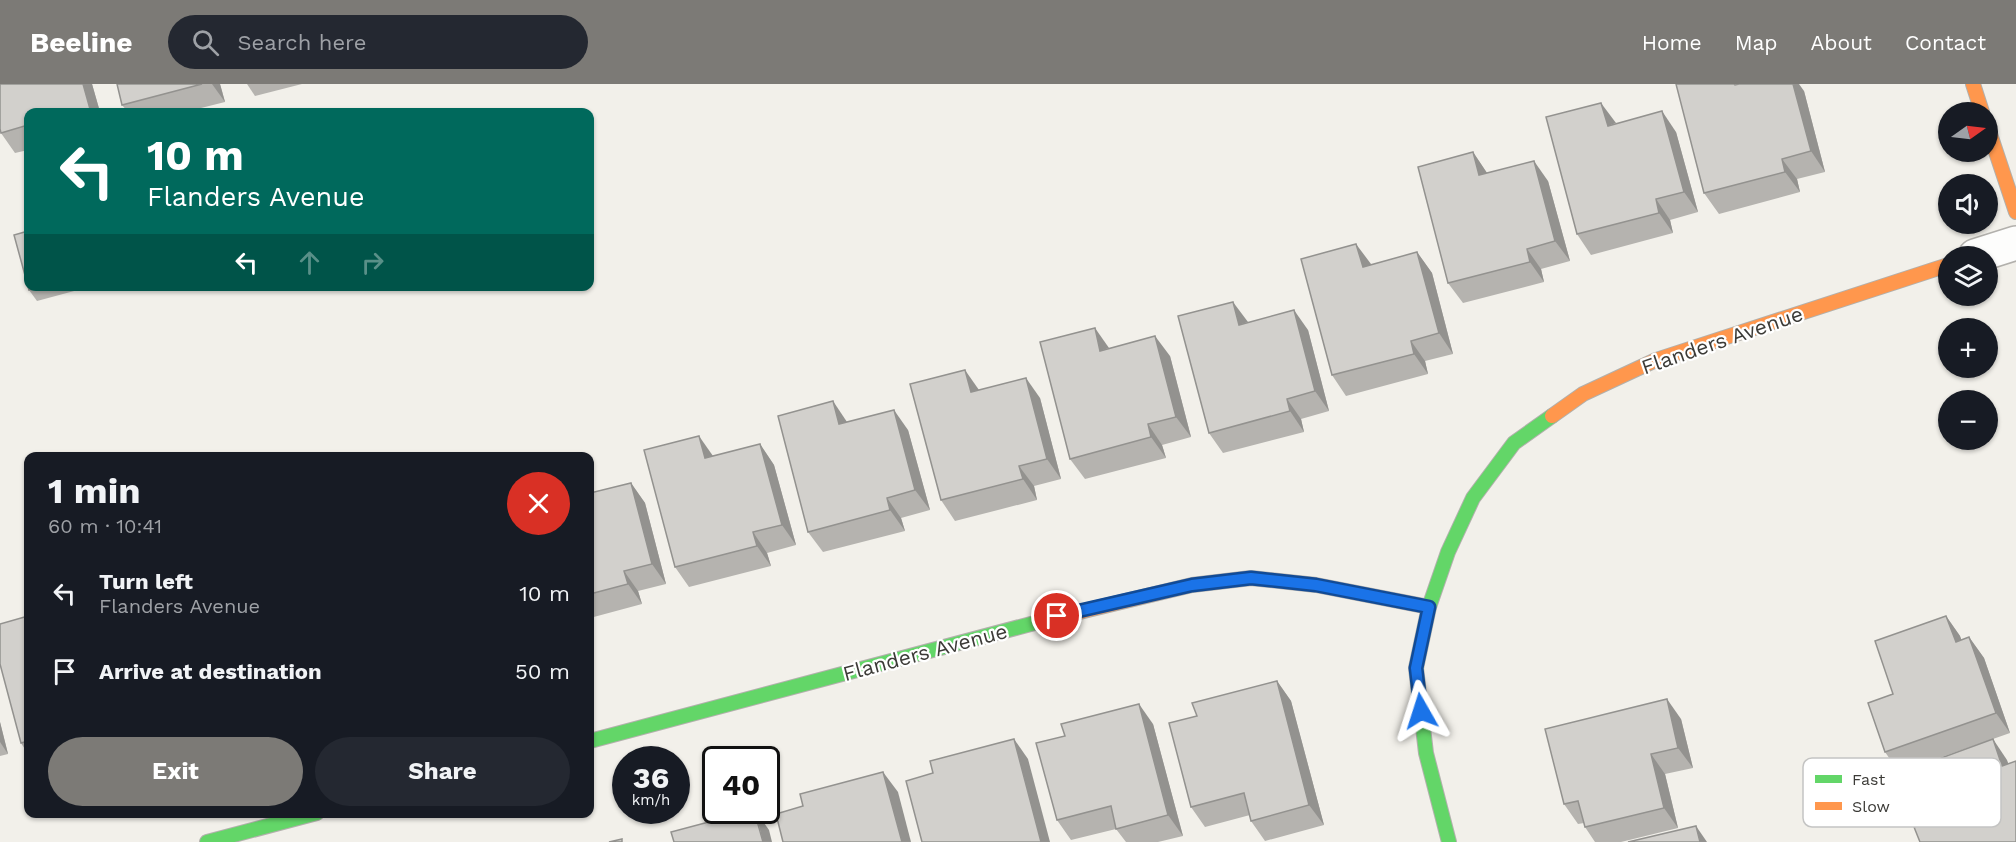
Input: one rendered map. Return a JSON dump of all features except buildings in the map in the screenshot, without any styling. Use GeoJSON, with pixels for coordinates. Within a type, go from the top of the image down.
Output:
{"type":"FeatureCollection","features":[{"type":"Feature","properties":{"kind":"street"},"geometry":{"type":"LineString","coordinates":[[1972,84],[1978,102]]}},
{"type":"Feature","properties":{"kind":"street"},"geometry":{"type":"LineString","coordinates":[[1998,158],[2016,213]]}},
{"type":"Feature","properties":{"kind":"street"},"geometry":{"type":"LineString","coordinates":[[1998,249],[2016,243]]}},
{"type":"Feature","properties":{"kind":"street","name":"Flanders Avenue"},"geometry":{"type":"LineString","coordinates":[[594,740],[1102,604],[1192,585],[1251,578],[1316,585],[1429,607],[1448,552],[1473,498],[1514,443],[1583,394],[1656,360],[1938,268]]}},
{"type":"Feature","properties":{"kind":"street"},"geometry":{"type":"LineString","coordinates":[[1429,607],[1416,668],[1426,753],[1449,842]]}},
{"type":"Feature","properties":{"kind":"street"},"geometry":{"type":"LineString","coordinates":[[207,842],[298,818]]}},
{"type":"Feature","properties":{"kind":"traffic: fast"},"geometry":{"type":"LineString","coordinates":[[1449,842],[1426,753],[1416,668],[1429,607],[1448,552],[1473,498],[1514,443],[1552,416]]}},
{"type":"Feature","properties":{"kind":"traffic: fast"},"geometry":{"type":"LineString","coordinates":[[594,740],[1042,621]]}},
{"type":"Feature","properties":{"kind":"traffic: fast"},"geometry":{"type":"LineString","coordinates":[[207,842],[298,818]]}},
{"type":"Feature","properties":{"kind":"traffic: slow"},"geometry":{"type":"LineString","coordinates":[[1973,84],[1979,102]]}},
{"type":"Feature","properties":{"kind":"traffic: slow"},"geometry":{"type":"LineString","coordinates":[[1998,158],[2016,212]]}},
{"type":"Feature","properties":{"kind":"traffic: slow"},"geometry":{"type":"LineString","coordinates":[[1552,416],[1583,394],[1656,360],[1938,268]]}},
{"type":"Feature","properties":{"kind":"traffic: slow"},"geometry":{"type":"LineString","coordinates":[[1042,621],[1192,585],[1251,578],[1316,585],[1429,607]]}},
{"type":"Feature","properties":{"kind":"route"},"geometry":{"type":"LineString","coordinates":[[1057,616],[1192,585],[1251,578],[1316,585],[1429,607],[1416,668],[1421,711]]}}]}
